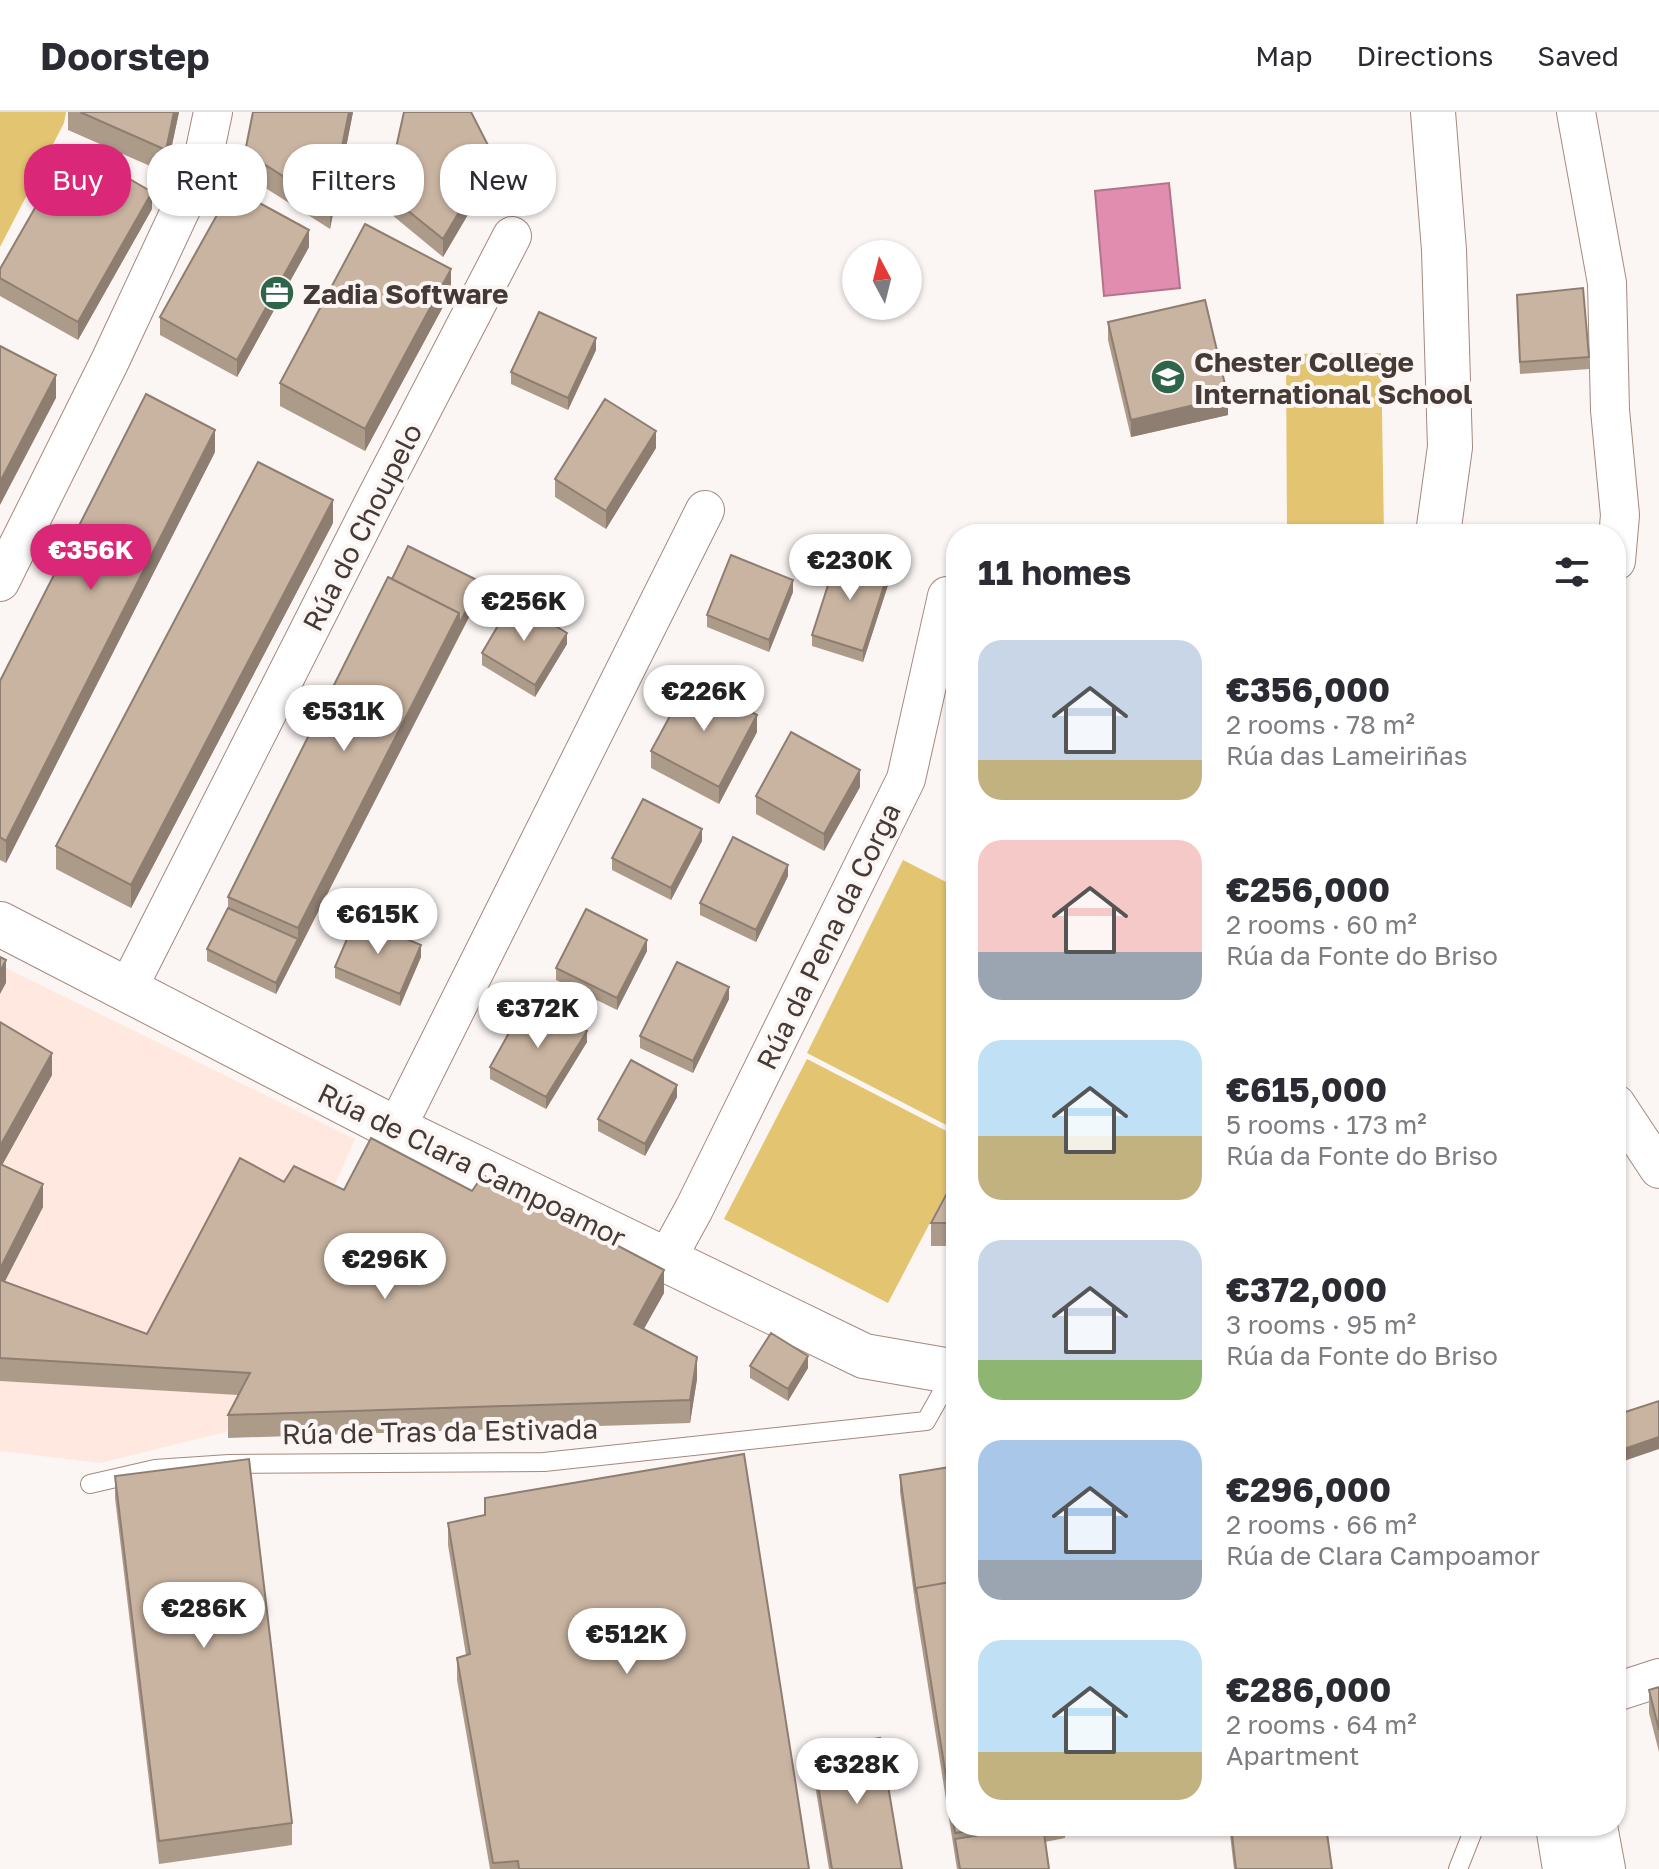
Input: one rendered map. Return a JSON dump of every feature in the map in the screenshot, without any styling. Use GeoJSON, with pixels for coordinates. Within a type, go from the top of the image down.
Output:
{"type":"FeatureCollection","features":[{"type":"Feature","properties":{"kind":"street"},"geometry":{"type":"LineString","coordinates":[[0,582],[110,361],[202,164],[213,112]]}},
{"type":"Feature","properties":{"kind":"street"},"geometry":{"type":"LineString","coordinates":[[1433,112],[1444,250],[1450,447],[1439,524]]}},
{"type":"Feature","properties":{"kind":"street"},"geometry":{"type":"LineString","coordinates":[[1576,112],[1607,283],[1610,410],[1619,524]]}},
{"type":"Feature","properties":{"kind":"street","name":"Rúa do Choupelo"},"geometry":{"type":"LineString","coordinates":[[127,990],[512,236]]}},
{"type":"Feature","properties":{"kind":"street"},"geometry":{"type":"LineString","coordinates":[[396,1129],[705,510]]}},
{"type":"Feature","properties":{"kind":"street","name":"Rúa da Pena da Corga"},"geometry":{"type":"LineString","coordinates":[[666,1260],[906,779],[946,600]]}},
{"type":"Feature","properties":{"kind":"street","name":"Rúa de Clara Campoamor"},"geometry":{"type":"LineString","coordinates":[[0,924],[396,1129],[864,1356],[946,1369]]}},
{"type":"Feature","properties":{"kind":"street"},"geometry":{"type":"LineString","coordinates":[[1626,1119],[1659,1169]]}},
{"type":"Feature","properties":{"kind":"street"},"geometry":{"type":"LineString","coordinates":[[1626,1689],[1659,1678]]}},
{"type":"Feature","properties":{"kind":"street"},"geometry":{"type":"LineString","coordinates":[[1542,1836],[1547,1869]]}},
{"type":"Feature","properties":{"kind":"street"},"geometry":{"type":"LineString","coordinates":[[1569,1836],[1594,1860]]}},
{"type":"Feature","properties":{"kind":"lane","name":"Rúa de Tras da Estivada"},"geometry":{"type":"LineString","coordinates":[[90,1484],[155,1469],[229,1464],[544,1462],[926,1421],[946,1386]]}},
{"type":"Feature","properties":{"kind":"lane"},"geometry":{"type":"LineString","coordinates":[[1458,1869],[1471,1836]]}},
{"type":"Feature","properties":{"kind":"shaded area"},"geometry":{"type":"Polygon","coordinates":[[[0,112],[66,112],[53,144],[24,144],[24,200],[0,247],[0,112]]]}},
{"type":"Feature","properties":{"kind":"shaded area"},"geometry":{"type":"Polygon","coordinates":[[[1169,183],[1180,288],[1104,296],[1095,191],[1169,183]]]}},
{"type":"Feature","properties":{"kind":"shaded area"},"geometry":{"type":"Polygon","coordinates":[[[1381,353],[1384,524],[1287,524],[1286,354],[1381,353]]]}},
{"type":"Feature","properties":{"kind":"shaded area"},"geometry":{"type":"Polygon","coordinates":[[[903,860],[946,882],[946,1125],[807,1053],[903,860]]]}},
{"type":"Feature","properties":{"kind":"shaded area"},"geometry":{"type":"Polygon","coordinates":[[[0,965],[355,1139],[226,1432],[100,1463],[0,1451],[0,965]]]}},
{"type":"Feature","properties":{"kind":"shaded area"},"geometry":{"type":"Polygon","coordinates":[[[807,1059],[946,1131],[946,1192],[888,1303],[724,1219],[807,1059]]]}},
{"type":"Feature","properties":{"kind":"building"},"geometry":{"type":"Polygon","coordinates":[[[80,112],[174,112],[167,144],[152,144],[80,112]]]}},
{"type":"Feature","properties":{"kind":"building"},"geometry":{"type":"Polygon","coordinates":[[[253,112],[349,112],[343,144],[283,144],[283,176],[267,166],[267,144],[247,144],[253,112]]]}},
{"type":"Feature","properties":{"kind":"building"},"geometry":{"type":"Polygon","coordinates":[[[404,112],[471,112],[487,144],[440,144],[440,216],[457,216],[443,239],[414,216],[424,216],[424,144],[397,144],[404,112]]]}},
{"type":"Feature","properties":{"kind":"building"},"geometry":{"type":"Polygon","coordinates":[[[131,180],[147,189],[147,201],[78,322],[0,278],[0,269],[30,216],[131,216],[131,180]]]}},
{"type":"Feature","properties":{"kind":"building"},"geometry":{"type":"Polygon","coordinates":[[[267,207],[309,230],[237,360],[160,317],[216,216],[267,216],[267,207]]]}},
{"type":"Feature","properties":{"kind":"building"},"geometry":{"type":"Polygon","coordinates":[[[365,224],[451,269],[365,429],[280,383],[365,224]]]}},
{"type":"Feature","properties":{"kind":"building"},"geometry":{"type":"Polygon","coordinates":[[[1583,288],[1589,357],[1520,362],[1517,295],[1583,288]]]}},
{"type":"Feature","properties":{"kind":"building","name":"Chester College International School"},"geometry":{"type":"Polygon","coordinates":[[[1205,300],[1228,397],[1131,420],[1108,322],[1205,300]]]}},
{"type":"Feature","properties":{"kind":"building"},"geometry":{"type":"Polygon","coordinates":[[[539,312],[596,338],[568,398],[511,372],[539,312]]]}},
{"type":"Feature","properties":{"kind":"building"},"geometry":{"type":"Polygon","coordinates":[[[0,346],[56,375],[0,482],[0,346]]]}},
{"type":"Feature","properties":{"kind":"building"},"geometry":{"type":"Polygon","coordinates":[[[146,394],[215,430],[6,841],[0,837],[0,681],[146,394]]]}},
{"type":"Feature","properties":{"kind":"building"},"geometry":{"type":"Polygon","coordinates":[[[605,399],[656,431],[606,511],[555,479],[605,399]]]}},
{"type":"Feature","properties":{"kind":"building"},"geometry":{"type":"Polygon","coordinates":[[[258,462],[333,500],[131,885],[56,846],[258,462]]]}},
{"type":"Feature","properties":{"kind":"building"},"geometry":{"type":"Polygon","coordinates":[[[408,546],[481,582],[459,624],[459,613],[392,579],[408,546]]]}},
{"type":"Feature","properties":{"kind":"building"},"geometry":{"type":"Polygon","coordinates":[[[838,554],[889,570],[863,651],[812,635],[838,554]]]}},
{"type":"Feature","properties":{"kind":"building"},"geometry":{"type":"Polygon","coordinates":[[[731,555],[793,580],[769,640],[707,615],[731,555]]]}},
{"type":"Feature","properties":{"kind":"building"},"geometry":{"type":"Polygon","coordinates":[[[388,577],[459,613],[298,928],[228,897],[388,577]]]}},
{"type":"Feature","properties":{"kind":"building"},"geometry":{"type":"Polygon","coordinates":[[[513,600],[567,633],[535,685],[482,653],[513,600]]]}},
{"type":"Feature","properties":{"kind":"building"},"geometry":{"type":"Polygon","coordinates":[[[690,679],[757,715],[719,787],[651,751],[690,679]]]}},
{"type":"Feature","properties":{"kind":"building"},"geometry":{"type":"Polygon","coordinates":[[[791,732],[860,770],[824,834],[756,796],[791,732]]]}},
{"type":"Feature","properties":{"kind":"building"},"geometry":{"type":"Polygon","coordinates":[[[643,799],[702,829],[671,888],[612,858],[643,799]]]}},
{"type":"Feature","properties":{"kind":"building"},"geometry":{"type":"Polygon","coordinates":[[[733,837],[788,865],[756,930],[700,903],[733,837]]]}},
{"type":"Feature","properties":{"kind":"building"},"geometry":{"type":"Polygon","coordinates":[[[228,908],[298,939],[276,983],[207,949],[228,908]]]}},
{"type":"Feature","properties":{"kind":"building"},"geometry":{"type":"Polygon","coordinates":[[[586,909],[647,940],[617,998],[556,968],[586,909]]]}},
{"type":"Feature","properties":{"kind":"building"},"geometry":{"type":"Polygon","coordinates":[[[356,918],[421,945],[400,994],[335,967],[356,918]]]}},
{"type":"Feature","properties":{"kind":"building"},"geometry":{"type":"Polygon","coordinates":[[[0,957],[6,960],[0,972],[0,957]]]}},
{"type":"Feature","properties":{"kind":"building"},"geometry":{"type":"Polygon","coordinates":[[[677,962],[729,987],[693,1061],[640,1036],[677,962]]]}},
{"type":"Feature","properties":{"kind":"building"},"geometry":{"type":"Polygon","coordinates":[[[525,1004],[587,1031],[546,1097],[490,1067],[525,1004]]]}},
{"type":"Feature","properties":{"kind":"building"},"geometry":{"type":"Polygon","coordinates":[[[0,1022],[52,1053],[0,1146],[0,1022]]]}},
{"type":"Feature","properties":{"kind":"building"},"geometry":{"type":"Polygon","coordinates":[[[631,1060],[677,1085],[645,1144],[598,1119],[631,1060]]]}},
{"type":"Feature","properties":{"kind":"building"},"geometry":{"type":"Polygon","coordinates":[[[371,1138],[472,1191],[483,1175],[664,1270],[634,1324],[697,1357],[690,1400],[228,1415],[250,1373],[0,1358],[0,1280],[147,1334],[240,1158],[284,1182],[294,1166],[344,1190],[371,1138]]]}},
{"type":"Feature","properties":{"kind":"building"},"geometry":{"type":"Polygon","coordinates":[[[0,1164],[43,1184],[0,1269],[0,1164]]]}},
{"type":"Feature","properties":{"kind":"building"},"geometry":{"type":"Polygon","coordinates":[[[946,1195],[946,1223],[931,1223],[946,1195]]]}},
{"type":"Feature","properties":{"kind":"building"},"geometry":{"type":"Polygon","coordinates":[[[771,1333],[808,1356],[788,1389],[750,1366],[771,1333]]]}},
{"type":"Feature","properties":{"kind":"building"},"geometry":{"type":"Polygon","coordinates":[[[1659,1401],[1659,1437],[1626,1448],[1626,1412],[1659,1401]]]}},
{"type":"Feature","properties":{"kind":"building"},"geometry":{"type":"Polygon","coordinates":[[[744,1454],[809,1869],[519,1869],[518,1861],[493,1863],[457,1658],[470,1654],[448,1523],[485,1515],[485,1498],[744,1454]]]}},
{"type":"Feature","properties":{"kind":"building"},"geometry":{"type":"Polygon","coordinates":[[[249,1459],[292,1823],[159,1841],[115,1476],[249,1459]]]}},
{"type":"Feature","properties":{"kind":"building"},"geometry":{"type":"Polygon","coordinates":[[[946,1468],[946,1583],[916,1588],[916,1593],[900,1475],[946,1468]]]}},
{"type":"Feature","properties":{"kind":"building"},"geometry":{"type":"Polygon","coordinates":[[[946,1583],[946,1776],[916,1588],[946,1583]]]}},
{"type":"Feature","properties":{"kind":"building"},"geometry":{"type":"Polygon","coordinates":[[[1659,1687],[1659,1730],[1649,1690],[1659,1687]]]}},
{"type":"Feature","properties":{"kind":"building"},"geometry":{"type":"Polygon","coordinates":[[[880,1738],[902,1869],[832,1869],[812,1750],[880,1738]]]}},
{"type":"Feature","properties":{"kind":"building"},"geometry":{"type":"Polygon","coordinates":[[[1044,1836],[1049,1869],[960,1869],[955,1839],[1044,1836]]]}},
{"type":"Feature","properties":{"kind":"building"},"geometry":{"type":"Polygon","coordinates":[[[1232,1836],[1327,1836],[1332,1869],[1236,1869],[1232,1836]]]}},
{"type":"Feature","properties":{"kind":"place","name":"Zadia Software"},"geometry":{"type":"Point","coordinates":[277,293]}},
{"type":"Feature","properties":{"kind":"place","name":"Chester College International School"},"geometry":{"type":"Point","coordinates":[1168,377]}}]}
